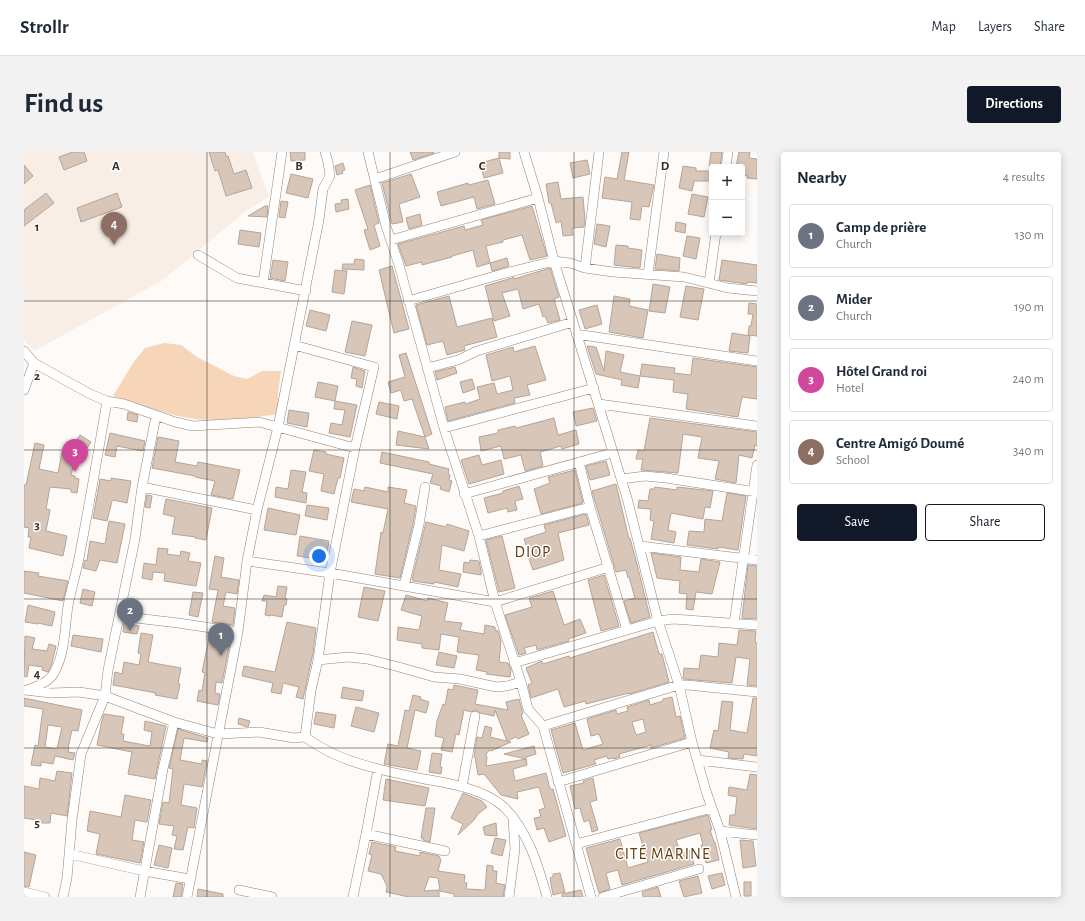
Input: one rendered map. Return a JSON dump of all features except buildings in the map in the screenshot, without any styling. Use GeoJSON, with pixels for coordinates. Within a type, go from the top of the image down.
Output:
{"type":"FeatureCollection","features":[{"type":"Feature","properties":{"kind":"street"},"geometry":{"type":"LineString","coordinates":[[263,283],[282,152]]}},
{"type":"Feature","properties":{"kind":"street"},"geometry":{"type":"LineString","coordinates":[[187,897],[238,632],[247,561],[257,510],[278,427],[306,291],[323,189],[330,176],[325,152]]}},
{"type":"Feature","properties":{"kind":"street"},"geometry":{"type":"LineString","coordinates":[[368,152],[380,205],[444,428],[478,536],[495,602],[521,682],[528,709],[543,726],[591,897]]}},
{"type":"Feature","properties":{"kind":"street"},"geometry":{"type":"LineString","coordinates":[[524,152],[572,322],[599,404],[612,453],[621,479],[640,546],[658,621],[679,685],[692,742],[720,831],[736,897]]}},
{"type":"Feature","properties":{"kind":"street"},"geometry":{"type":"LineString","coordinates":[[585,268],[599,152]]}},
{"type":"Feature","properties":{"kind":"street"},"geometry":{"type":"LineString","coordinates":[[648,274],[664,152]]}},
{"type":"Feature","properties":{"kind":"street"},"geometry":{"type":"LineString","coordinates":[[726,164],[728,152]]}},
{"type":"Feature","properties":{"kind":"street"},"geometry":{"type":"LineString","coordinates":[[375,179],[450,153]]}},
{"type":"Feature","properties":{"kind":"street"},"geometry":{"type":"LineString","coordinates":[[391,240],[538,198]]}},
{"type":"Feature","properties":{"kind":"street"},"geometry":{"type":"LineString","coordinates":[[709,283],[716,236]]}},
{"type":"Feature","properties":{"kind":"street"},"geometry":{"type":"LineString","coordinates":[[198,255],[237,278],[306,291]]}},
{"type":"Feature","properties":{"kind":"street"},"geometry":{"type":"LineString","coordinates":[[408,301],[502,274],[554,261],[613,272],[684,277],[728,288],[757,291]]}},
{"type":"Feature","properties":{"kind":"street"},"geometry":{"type":"LineString","coordinates":[[428,368],[458,360],[477,351],[572,322]]}},
{"type":"Feature","properties":{"kind":"street"},"geometry":{"type":"LineString","coordinates":[[576,334],[757,361]]}},
{"type":"Feature","properties":{"kind":"street"},"geometry":{"type":"LineString","coordinates":[[294,345],[374,366],[355,448],[330,573],[318,660],[311,690],[305,737]]}},
{"type":"Feature","properties":{"kind":"street"},"geometry":{"type":"LineString","coordinates":[[24,351],[34,363],[107,402],[124,404],[175,422],[193,426],[259,422],[355,448]]}},
{"type":"Feature","properties":{"kind":"street"},"geometry":{"type":"LineString","coordinates":[[24,390],[34,363]]}},
{"type":"Feature","properties":{"kind":"street"},"geometry":{"type":"LineString","coordinates":[[444,428],[594,388]]}},
{"type":"Feature","properties":{"kind":"street"},"geometry":{"type":"LineString","coordinates":[[25,691],[52,677],[56,670],[64,642],[68,606],[79,559],[107,402]]}},
{"type":"Feature","properties":{"kind":"street"},"geometry":{"type":"LineString","coordinates":[[599,404],[757,426]]}},
{"type":"Feature","properties":{"kind":"street"},"geometry":{"type":"LineString","coordinates":[[64,897],[70,854],[72,820],[82,754],[105,696],[108,670],[135,539],[142,487],[156,416]]}},
{"type":"Feature","properties":{"kind":"street"},"geometry":{"type":"LineString","coordinates":[[464,494],[612,453]]}},
{"type":"Feature","properties":{"kind":"street"},"geometry":{"type":"LineString","coordinates":[[579,462],[590,507],[627,630]]}},
{"type":"Feature","properties":{"kind":"street"},"geometry":{"type":"LineString","coordinates":[[734,623],[755,492],[757,466]]}},
{"type":"Feature","properties":{"kind":"street"},"geometry":{"type":"LineString","coordinates":[[621,479],[645,476],[666,478],[755,492]]}},
{"type":"Feature","properties":{"kind":"street"},"geometry":{"type":"LineString","coordinates":[[142,487],[257,510]]}},
{"type":"Feature","properties":{"kind":"street"},"geometry":{"type":"LineString","coordinates":[[404,586],[419,525],[425,487]]}},
{"type":"Feature","properties":{"kind":"street"},"geometry":{"type":"LineString","coordinates":[[478,536],[590,507]]}},
{"type":"Feature","properties":{"kind":"street"},"geometry":{"type":"LineString","coordinates":[[640,546],[757,560]]}},
{"type":"Feature","properties":{"kind":"street"},"geometry":{"type":"LineString","coordinates":[[247,561],[330,573],[495,602],[609,566]]}},
{"type":"Feature","properties":{"kind":"street"},"geometry":{"type":"LineString","coordinates":[[119,616],[238,632]]}},
{"type":"Feature","properties":{"kind":"street"},"geometry":{"type":"LineString","coordinates":[[514,664],[658,621],[673,619],[757,625]]}},
{"type":"Feature","properties":{"kind":"street"},"geometry":{"type":"LineString","coordinates":[[318,660],[348,658],[367,659],[434,677],[460,679],[496,687],[521,682]]}},
{"type":"Feature","properties":{"kind":"street"},"geometry":{"type":"LineString","coordinates":[[543,726],[679,685],[757,692]]}},
{"type":"Feature","properties":{"kind":"street"},"geometry":{"type":"LineString","coordinates":[[25,691],[51,693],[79,692],[105,696],[174,722],[218,734],[258,732],[294,738],[305,737],[340,758],[378,769],[445,782],[491,798],[503,807],[513,818],[528,841],[539,868],[547,897]]}},
{"type":"Feature","properties":{"kind":"street"},"geometry":{"type":"LineString","coordinates":[[462,787],[475,716]]}},
{"type":"Feature","properties":{"kind":"street"},"geometry":{"type":"LineString","coordinates":[[140,897],[163,769],[174,722]]}},
{"type":"Feature","properties":{"kind":"street"},"geometry":{"type":"LineString","coordinates":[[558,782],[692,742]]}},
{"type":"Feature","properties":{"kind":"street"},"geometry":{"type":"LineString","coordinates":[[698,760],[757,767]]}},
{"type":"Feature","properties":{"kind":"street"},"geometry":{"type":"LineString","coordinates":[[352,897],[378,769]]}},
{"type":"Feature","properties":{"kind":"street"},"geometry":{"type":"LineString","coordinates":[[576,844],[712,808]]}},
{"type":"Feature","properties":{"kind":"street"},"geometry":{"type":"LineString","coordinates":[[509,897],[515,850],[513,818]]}},
{"type":"Feature","properties":{"kind":"street"},"geometry":{"type":"LineString","coordinates":[[720,831],[757,835]]}},
{"type":"Feature","properties":{"kind":"street"},"geometry":{"type":"LineString","coordinates":[[366,834],[445,851]]}},
{"type":"Feature","properties":{"kind":"street"},"geometry":{"type":"LineString","coordinates":[[70,854],[144,871],[190,879]]}},
{"type":"Feature","properties":{"kind":"street"},"geometry":{"type":"LineString","coordinates":[[610,896],[699,869]]}},
{"type":"Feature","properties":{"kind":"street"},"geometry":{"type":"LineString","coordinates":[[239,890],[272,897]]}},
{"type":"Feature","properties":{"kind":"street"},"geometry":{"type":"LineString","coordinates":[[24,892],[45,897]]}},
{"type":"Feature","properties":{"kind":"shaded area"},"geometry":{"type":"Polygon","coordinates":[[[24,152],[253,152],[269,197],[247,210],[163,280],[34,351],[24,340],[24,152]]]}},
{"type":"Feature","properties":{"kind":"shaded area"},"geometry":{"type":"Polygon","coordinates":[[[164,343],[181,345],[197,357],[234,376],[247,379],[262,371],[281,371],[278,393],[278,414],[230,420],[188,418],[163,412],[113,396],[133,363],[145,348],[164,343]]]}},
{"type":"Feature","properties":{"kind":"place","name":"Centre Amigó Doumé"},"geometry":{"type":"Point","coordinates":[114,245]}},
{"type":"Feature","properties":{"kind":"place","name":"Hôtel Grand roi"},"geometry":{"type":"Point","coordinates":[75,472]}},
{"type":"Feature","properties":{"kind":"place","name":"Mider"},"geometry":{"type":"Point","coordinates":[130,631]}},
{"type":"Feature","properties":{"kind":"place","name":"Camp de prière"},"geometry":{"type":"Point","coordinates":[221,656]}},
{"type":"Feature","properties":{"kind":"district","name":"DIOP"},"geometry":{"type":"Point","coordinates":[533,551]}},
{"type":"Feature","properties":{"kind":"district","name":"CITÉ MARINE"},"geometry":{"type":"Point","coordinates":[663,853]}}]}
